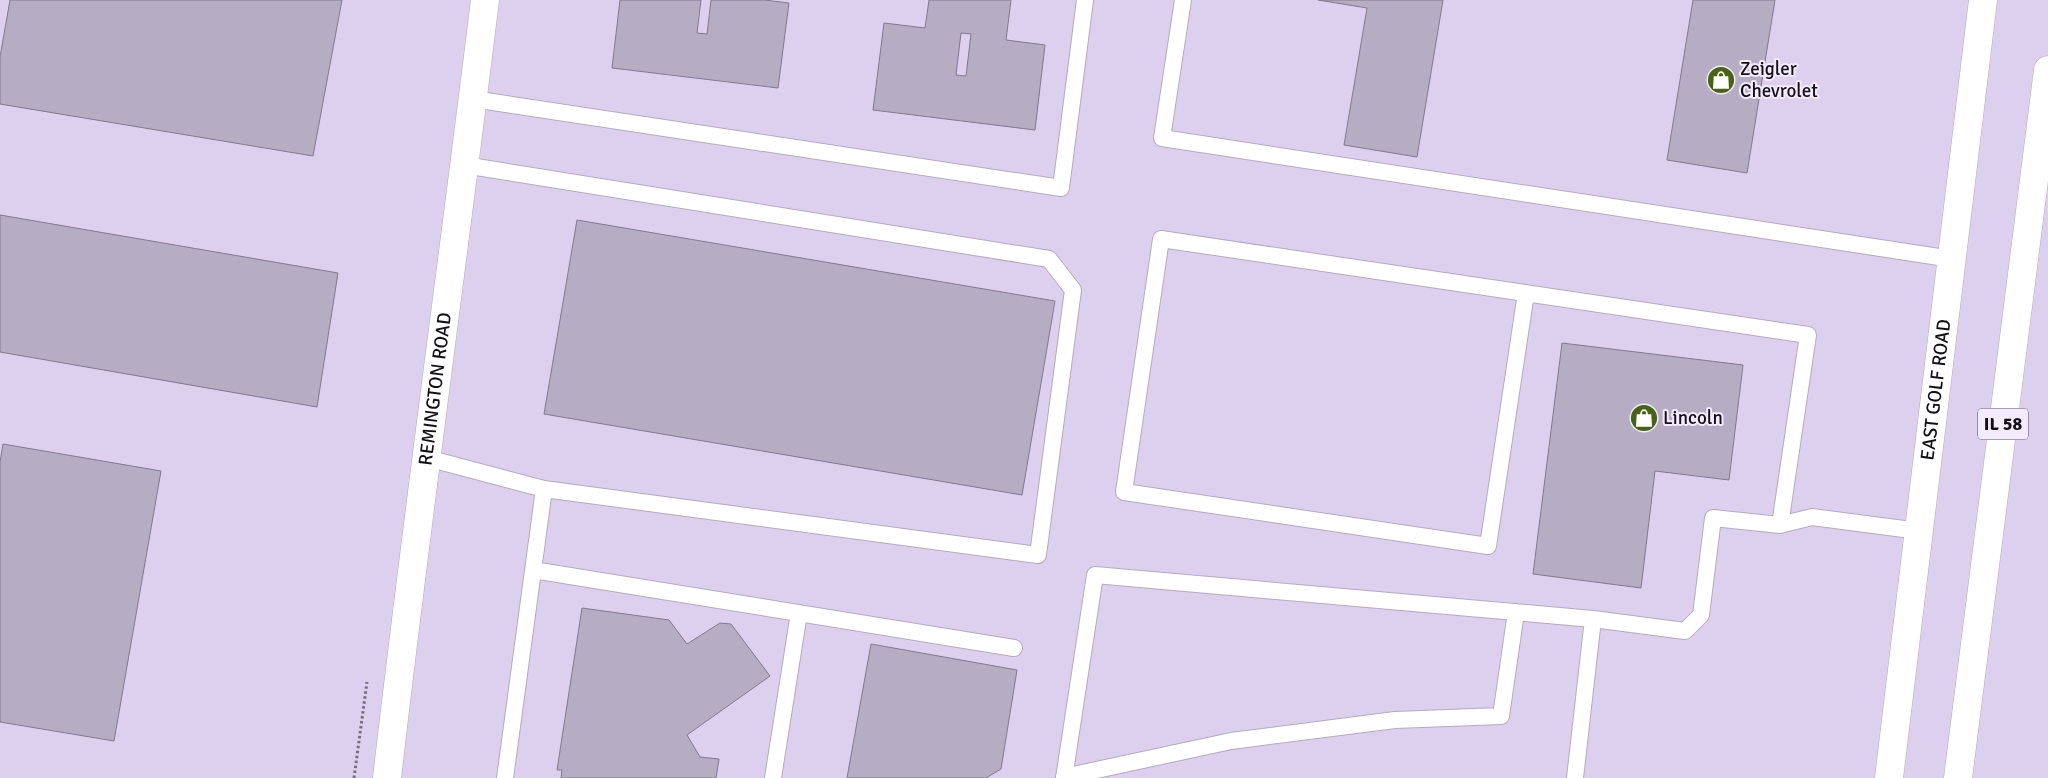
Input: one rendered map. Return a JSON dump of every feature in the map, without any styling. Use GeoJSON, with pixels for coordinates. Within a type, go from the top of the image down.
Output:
{"type":"FeatureCollection","features":[{"type":"Feature","properties":{"kind":"main road","name":"REMINGTON ROAD"},"geometry":{"type":"LineString","coordinates":[[387,778],[415,534],[427,458],[485,0]]}},
{"type":"Feature","properties":{"kind":"main road","name":"EAST GOLF ROAD"},"geometry":{"type":"LineString","coordinates":[[1889,778],[1983,0]]}},
{"type":"Feature","properties":{"kind":"main road","name":"IL 58"},"geometry":{"type":"LineString","coordinates":[[1958,778],[2048,70]]}},
{"type":"Feature","properties":{"kind":"lane"},"geometry":{"type":"LineString","coordinates":[[472,99],[1061,188],[1085,0]]}},
{"type":"Feature","properties":{"kind":"lane"},"geometry":{"type":"LineString","coordinates":[[1182,0],[1162,138],[1952,259]]}},
{"type":"Feature","properties":{"kind":"lane"},"geometry":{"type":"LineString","coordinates":[[427,458],[544,489],[1038,554],[1073,290],[1049,260],[464,165]]}},
{"type":"Feature","properties":{"kind":"lane"},"geometry":{"type":"LineString","coordinates":[[1526,293],[1488,546],[1124,492],[1161,239],[1526,293],[1808,335],[1780,525]]}},
{"type":"Feature","properties":{"kind":"lane"},"geometry":{"type":"LineString","coordinates":[[505,778],[544,489]]}},
{"type":"Feature","properties":{"kind":"lane"},"geometry":{"type":"LineString","coordinates":[[1516,612],[1500,716],[1395,720],[1231,741],[1064,777],[1095,575],[1594,618],[1685,631],[1701,615],[1713,518],[1780,525],[1812,517],[1919,531]]}},
{"type":"Feature","properties":{"kind":"lane"},"geometry":{"type":"LineString","coordinates":[[533,570],[1014,648]]}},
{"type":"Feature","properties":{"kind":"lane"},"geometry":{"type":"LineString","coordinates":[[773,778],[799,613]]}},
{"type":"Feature","properties":{"kind":"lane"},"geometry":{"type":"LineString","coordinates":[[1575,778],[1594,618]]}},
{"type":"Feature","properties":{"kind":"shaded area"},"geometry":{"type":"Polygon","coordinates":[[[0,0],[2048,0],[2048,778],[0,778],[0,0]]]}},
{"type":"Feature","properties":{"kind":"building"},"geometry":{"type":"Polygon","coordinates":[[[10,0],[342,0],[313,156],[0,104],[0,57],[10,0]]]}},
{"type":"Feature","properties":{"kind":"building"},"geometry":{"type":"Polygon","coordinates":[[[620,0],[701,0],[697,33],[707,34],[711,0],[764,0],[789,3],[778,88],[612,68],[620,0]]]}},
{"type":"Feature","properties":{"kind":"building"},"geometry":{"type":"Polygon","coordinates":[[[929,0],[1011,0],[1006,40],[1045,45],[1035,130],[873,110],[884,23],[925,28],[929,0]],[[961,33],[956,75],[966,76],[971,34],[961,33]]]}},
{"type":"Feature","properties":{"kind":"building"},"geometry":{"type":"Polygon","coordinates":[[[1318,0],[1443,0],[1417,157],[1344,145],[1367,8],[1318,0]]]}},
{"type":"Feature","properties":{"kind":"building","name":"Zeigler Chevrolet"},"geometry":{"type":"Polygon","coordinates":[[[1693,0],[1775,0],[1747,173],[1667,160],[1693,0]]]}},
{"type":"Feature","properties":{"kind":"building"},"geometry":{"type":"Polygon","coordinates":[[[0,215],[338,273],[317,407],[0,352],[0,215]]]}},
{"type":"Feature","properties":{"kind":"building"},"geometry":{"type":"Polygon","coordinates":[[[577,220],[1055,301],[1022,495],[544,414],[577,220]]]}},
{"type":"Feature","properties":{"kind":"building","name":"Lincoln"},"geometry":{"type":"Polygon","coordinates":[[[1562,343],[1743,365],[1729,480],[1655,471],[1641,588],[1533,574],[1562,343]]]}},
{"type":"Feature","properties":{"kind":"building"},"geometry":{"type":"Polygon","coordinates":[[[3,444],[161,471],[114,741],[0,722],[0,462],[3,444]]]}},
{"type":"Feature","properties":{"kind":"building"},"geometry":{"type":"Polygon","coordinates":[[[582,608],[669,620],[687,644],[720,623],[731,624],[770,676],[687,735],[700,757],[719,759],[716,778],[561,778],[562,770],[557,770],[582,608]]]}},
{"type":"Feature","properties":{"kind":"building"},"geometry":{"type":"Polygon","coordinates":[[[871,644],[1017,670],[1001,769],[986,778],[847,778],[871,644]]]}},
{"type":"Feature","properties":{"kind":"place","name":"Zeigler Chevrolet"},"geometry":{"type":"Point","coordinates":[1721,80]}},
{"type":"Feature","properties":{"kind":"place","name":"Lincoln"},"geometry":{"type":"Point","coordinates":[1644,418]}}]}
